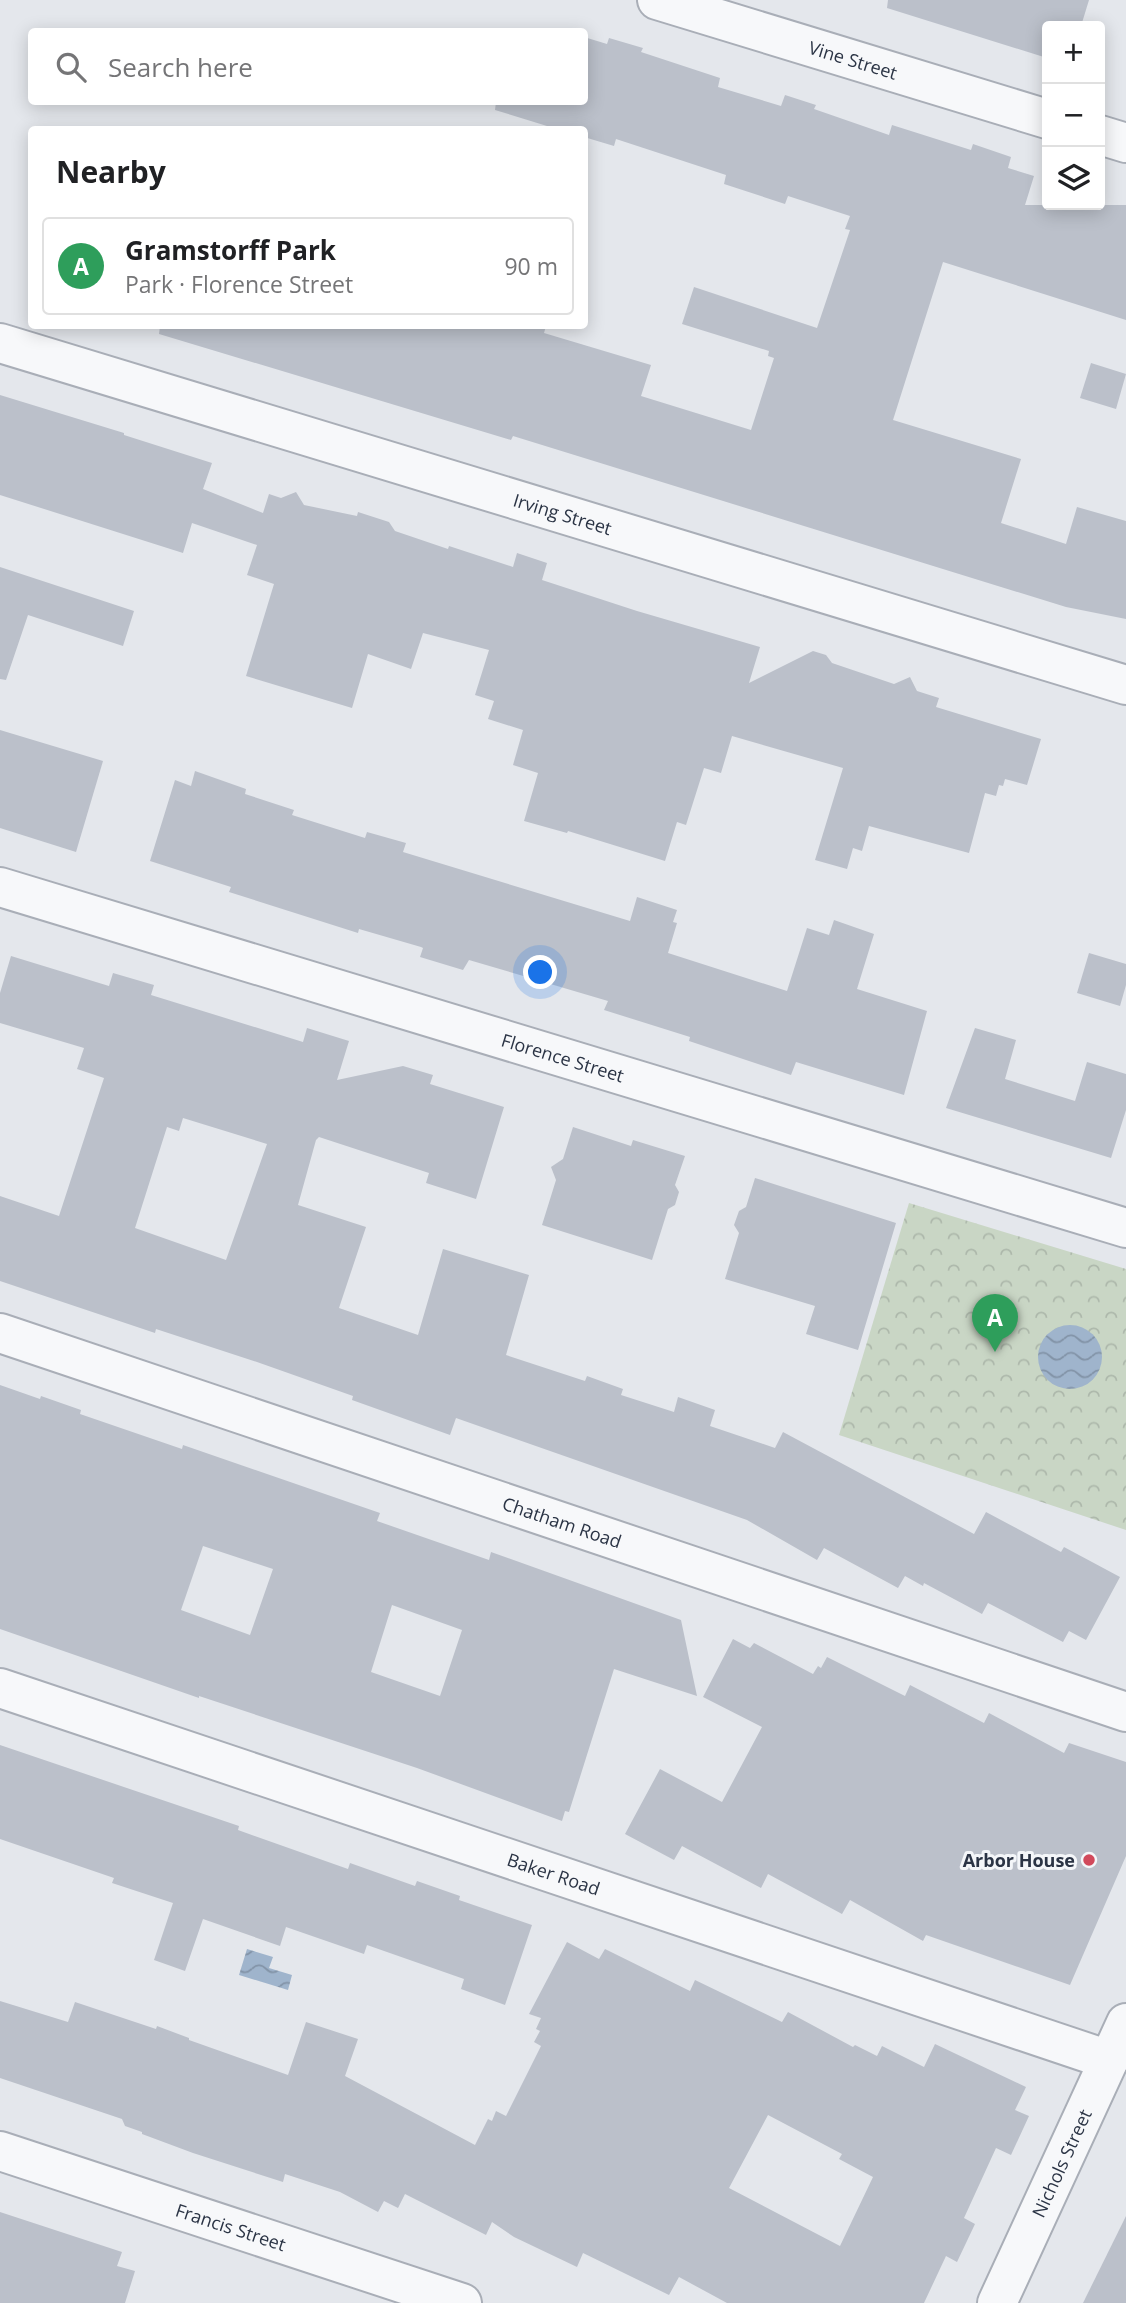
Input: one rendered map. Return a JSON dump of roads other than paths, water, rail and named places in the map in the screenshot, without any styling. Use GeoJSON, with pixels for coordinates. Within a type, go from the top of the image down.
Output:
{"type":"FeatureCollection","features":[{"type":"Feature","properties":{"kind":"street","name":"Vine Street"},"geometry":{"type":"LineString","coordinates":[[657,0],[1042,117]]}},
{"type":"Feature","properties":{"kind":"street"},"geometry":{"type":"LineString","coordinates":[[1105,137],[1126,143]]}},
{"type":"Feature","properties":{"kind":"street","name":"Irving Street"},"geometry":{"type":"LineString","coordinates":[[0,343],[1126,685]]}},
{"type":"Feature","properties":{"kind":"street","name":"Florence Street"},"geometry":{"type":"LineString","coordinates":[[0,887],[1126,1228]]}},
{"type":"Feature","properties":{"kind":"street","name":"Chatham Road"},"geometry":{"type":"LineString","coordinates":[[0,1333],[1126,1712]]}},
{"type":"Feature","properties":{"kind":"street","name":"Baker Road"},"geometry":{"type":"LineString","coordinates":[[0,1688],[1109,2060]]}},
{"type":"Feature","properties":{"kind":"street","name":"Nichols Street"},"geometry":{"type":"LineString","coordinates":[[997,2303],[1126,2023]]}},
{"type":"Feature","properties":{"kind":"street","name":"Francis Street"},"geometry":{"type":"LineString","coordinates":[[0,2151],[462,2303]]}},
{"type":"Feature","properties":{"kind":"water"},"geometry":{"type":"Polygon","coordinates":[[[1070,1325],[1088,1331],[1096,1339],[1102,1357],[1096,1375],[1088,1383],[1070,1389],[1052,1383],[1044,1375],[1038,1357],[1044,1339],[1052,1331],[1070,1325]]]}},
{"type":"Feature","properties":{"kind":"water"},"geometry":{"type":"Polygon","coordinates":[[[247,1949],[273,1957],[269,1968],[292,1975],[288,1990],[239,1975],[247,1949]]]}},
{"type":"Feature","properties":{"kind":"place","name":"Gramstorff Park"},"geometry":{"type":"Point","coordinates":[995,1352]}},
{"type":"Feature","properties":{"kind":"place","name":"Arbor House"},"geometry":{"type":"Point","coordinates":[1089,1860]}}]}
